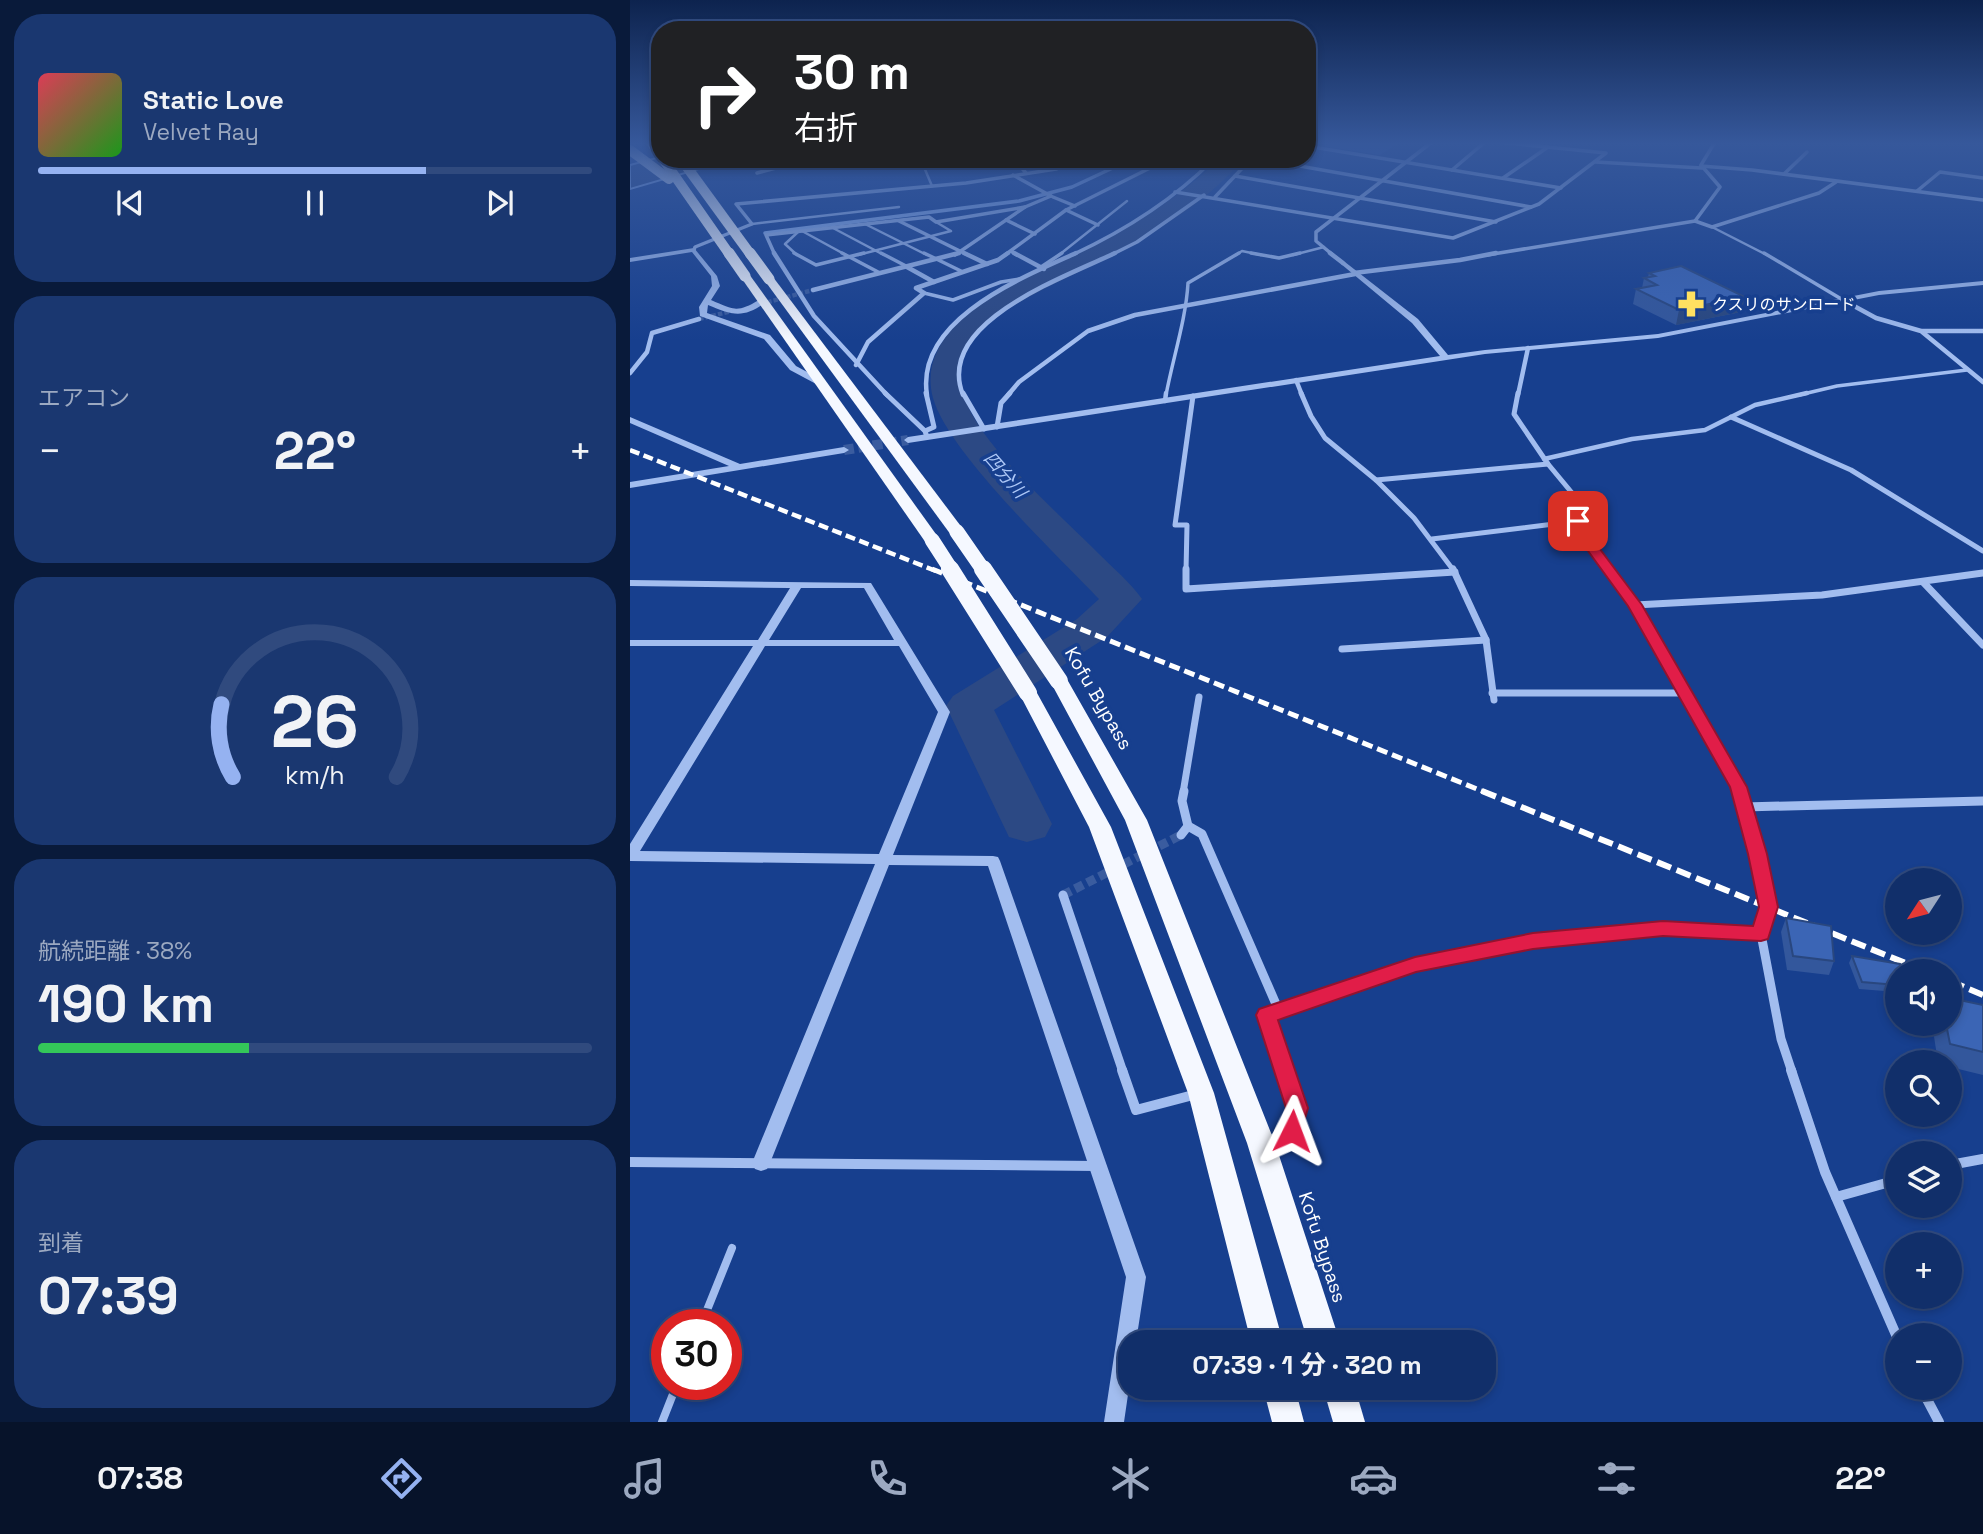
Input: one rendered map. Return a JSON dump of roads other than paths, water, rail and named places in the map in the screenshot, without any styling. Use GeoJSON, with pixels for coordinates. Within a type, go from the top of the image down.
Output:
{"type":"FeatureCollection","features":[{"type":"Feature","properties":{"kind":"highway"},"geometry":{"type":"LineString","coordinates":[[698,208],[932,540],[1028,693],[1100,827],[1201,1093],[1264,1330]]}},
{"type":"Feature","properties":{"kind":"highway","name":"Kofu Bypass"},"geometry":{"type":"LineString","coordinates":[[717,208],[957,531],[1059,681],[1136,820],[1261,1143],[1320,1330]]}},
{"type":"Feature","properties":{"kind":"highway"},"geometry":{"type":"LineString","coordinates":[[1282,1400],[1288,1422]]}},
{"type":"Feature","properties":{"kind":"highway"},"geometry":{"type":"LineString","coordinates":[[1343,1400],[1349,1422]]}},
{"type":"Feature","properties":{"kind":"street"},"geometry":{"type":"LineString","coordinates":[[630,260],[694,250],[695,247],[752,224],[739,208]]}},
{"type":"Feature","properties":{"kind":"street"},"geometry":{"type":"LineString","coordinates":[[926,434],[856,365],[788,281],[766,235],[929,217],[936,222],[1017,208]]}},
{"type":"Feature","properties":{"kind":"street"},"geometry":{"type":"LineString","coordinates":[[813,290],[961,251],[1023,208]]}},
{"type":"Feature","properties":{"kind":"street"},"geometry":{"type":"LineString","coordinates":[[856,365],[868,342],[924,293],[916,288],[987,264],[1011,251],[1070,208]]}},
{"type":"Feature","properties":{"kind":"street"},"geometry":{"type":"LineString","coordinates":[[926,434],[934,427],[927,402],[925,375],[933,351],[949,329],[970,309],[1042,268],[1103,239],[1152,208]]}},
{"type":"Feature","properties":{"kind":"street"},"geometry":{"type":"LineString","coordinates":[[984,429],[966,401],[958,373],[965,350],[984,326],[1003,309],[1019,300],[1137,242],[1184,208]]}},
{"type":"Feature","properties":{"kind":"street"},"geometry":{"type":"LineString","coordinates":[[1278,208],[1445,238],[1461,237],[1531,208]]}},
{"type":"Feature","properties":{"kind":"street"},"geometry":{"type":"LineString","coordinates":[[1344,208],[1316,232],[1316,241],[1415,321],[1445,357]]}},
{"type":"Feature","properties":{"kind":"street"},"geometry":{"type":"LineString","coordinates":[[1417,208],[1496,222]]}},
{"type":"Feature","properties":{"kind":"street"},"geometry":{"type":"LineString","coordinates":[[1695,221],[1704,208]]}},
{"type":"Feature","properties":{"kind":"street"},"geometry":{"type":"LineString","coordinates":[[997,427],[1001,403],[1019,382],[1088,331],[1135,315],[1354,274],[1460,260],[1534,245],[1695,221],[1712,227],[1771,208]]}},
{"type":"Feature","properties":{"kind":"street"},"geometry":{"type":"LineString","coordinates":[[1066,211],[1098,225]]}},
{"type":"Feature","properties":{"kind":"street"},"geometry":{"type":"LineString","coordinates":[[897,220],[987,264]]}},
{"type":"Feature","properties":{"kind":"street"},"geometry":{"type":"LineString","coordinates":[[1006,220],[1035,234]]}},
{"type":"Feature","properties":{"kind":"street"},"geometry":{"type":"LineString","coordinates":[[694,250],[714,276],[716,286],[702,307],[703,314],[767,337],[793,368],[821,383]]}},
{"type":"Feature","properties":{"kind":"street"},"geometry":{"type":"LineString","coordinates":[[1011,251],[1042,268]]}},
{"type":"Feature","properties":{"kind":"street"},"geometry":{"type":"LineString","coordinates":[[906,266],[934,282]]}},
{"type":"Feature","properties":{"kind":"street"},"geometry":{"type":"LineString","coordinates":[[908,440],[926,434],[984,429],[1445,357],[1658,336],[1920,287],[1983,283]]}},
{"type":"Feature","properties":{"kind":"street"},"geometry":{"type":"LineString","coordinates":[[1843,300],[1876,318],[1921,331],[1983,331]]}},
{"type":"Feature","properties":{"kind":"street"},"geometry":{"type":"LineString","coordinates":[[706,301],[724,312],[737,313],[762,302]]}},
{"type":"Feature","properties":{"kind":"street"},"geometry":{"type":"LineString","coordinates":[[630,373],[648,352],[652,333],[699,319]]}},
{"type":"Feature","properties":{"kind":"street"},"geometry":{"type":"LineString","coordinates":[[1921,331],[1983,382]]}},
{"type":"Feature","properties":{"kind":"street"},"geometry":{"type":"LineString","coordinates":[[1432,539],[1578,521],[1587,511],[1546,462],[1514,414],[1528,348]]}},
{"type":"Feature","properties":{"kind":"street"},"geometry":{"type":"LineString","coordinates":[[1296,380],[1311,416],[1325,438],[1376,480],[1432,539],[1455,572],[1486,640],[1493,696],[1685,693]]}},
{"type":"Feature","properties":{"kind":"street"},"geometry":{"type":"LineString","coordinates":[[1193,396],[1175,525],[1187,524],[1186,589],[1455,572]]}},
{"type":"Feature","properties":{"kind":"street"},"geometry":{"type":"LineString","coordinates":[[1731,417],[1851,470],[1983,551]]}},
{"type":"Feature","properties":{"kind":"street"},"geometry":{"type":"LineString","coordinates":[[630,420],[740,467]]}},
{"type":"Feature","properties":{"kind":"street"},"geometry":{"type":"LineString","coordinates":[[630,485],[844,450]]}},
{"type":"Feature","properties":{"kind":"street"},"geometry":{"type":"LineString","coordinates":[[1376,480],[1546,462]]}},
{"type":"Feature","properties":{"kind":"street"},"geometry":{"type":"LineString","coordinates":[[1578,521],[1581,533],[1635,605],[1738,787],[1769,907],[1761,934],[1781,1039],[1825,1172],[1891,1323]]}},
{"type":"Feature","properties":{"kind":"street"},"geometry":{"type":"LineString","coordinates":[[1635,605],[1822,594],[1983,573]]}},
{"type":"Feature","properties":{"kind":"street"},"geometry":{"type":"LineString","coordinates":[[1923,582],[1983,645]]}},
{"type":"Feature","properties":{"kind":"street"},"geometry":{"type":"LineString","coordinates":[[630,583],[867,585],[944,712],[887,860],[761,1163]]}},
{"type":"Feature","properties":{"kind":"street"},"geometry":{"type":"LineString","coordinates":[[630,856],[797,585]]}},
{"type":"Feature","properties":{"kind":"street"},"geometry":{"type":"LineString","coordinates":[[1342,649],[1486,640]]}},
{"type":"Feature","properties":{"kind":"street"},"geometry":{"type":"LineString","coordinates":[[630,643],[902,643]]}},
{"type":"Feature","properties":{"kind":"street"},"geometry":{"type":"LineString","coordinates":[[1199,697],[1182,801],[1188,826],[1202,834],[1279,1011]]}},
{"type":"Feature","properties":{"kind":"street"},"geometry":{"type":"LineString","coordinates":[[1744,807],[1983,801]]}},
{"type":"Feature","properties":{"kind":"street"},"geometry":{"type":"LineString","coordinates":[[1181,835],[1188,826]]}},
{"type":"Feature","properties":{"kind":"street"},"geometry":{"type":"LineString","coordinates":[[630,856],[993,861],[1136,1277],[1115,1422]]}},
{"type":"Feature","properties":{"kind":"street"},"geometry":{"type":"LineString","coordinates":[[1063,895],[1136,1110],[1201,1093]]}},
{"type":"Feature","properties":{"kind":"street"},"geometry":{"type":"LineString","coordinates":[[1261,1143],[1292,1131],[1297,1108],[1266,1015],[1415,965],[1533,941],[1663,928],[1761,934]]}},
{"type":"Feature","properties":{"kind":"street"},"geometry":{"type":"LineString","coordinates":[[1962,1163],[1983,1159]]}},
{"type":"Feature","properties":{"kind":"street"},"geometry":{"type":"LineString","coordinates":[[630,1162],[1098,1166]]}},
{"type":"Feature","properties":{"kind":"street"},"geometry":{"type":"LineString","coordinates":[[1836,1197],[1885,1183]]}},
{"type":"Feature","properties":{"kind":"street"},"geometry":{"type":"LineString","coordinates":[[1927,1400],[1939,1422]]}},
{"type":"Feature","properties":{"kind":"lane"},"geometry":{"type":"LineString","coordinates":[[752,224],[896,208]]}},
{"type":"Feature","properties":{"kind":"lane"},"geometry":{"type":"LineString","coordinates":[[1042,268],[1118,208]]}},
{"type":"Feature","properties":{"kind":"lane"},"geometry":{"type":"LineString","coordinates":[[880,273],[850,256],[800,231],[785,244],[789,250],[816,265],[850,256],[951,231],[936,222]]}},
{"type":"Feature","properties":{"kind":"lane"},"geometry":{"type":"LineString","coordinates":[[865,224],[963,272]]}},
{"type":"Feature","properties":{"kind":"lane"},"geometry":{"type":"LineString","coordinates":[[1712,227],[1761,251],[1843,300]]}},
{"type":"Feature","properties":{"kind":"lane"},"geometry":{"type":"LineString","coordinates":[[832,228],[906,266]]}},
{"type":"Feature","properties":{"kind":"lane"},"geometry":{"type":"LineString","coordinates":[[1166,401],[1176,342],[1187,305],[1188,283],[1241,251],[1279,258],[1324,247]]}},
{"type":"Feature","properties":{"kind":"lane"},"geometry":{"type":"LineString","coordinates":[[924,293],[953,300],[1002,282],[1024,278]]}},
{"type":"Feature","properties":{"kind":"lane"},"geometry":{"type":"LineString","coordinates":[[1546,462],[1577,450],[1633,439],[1705,430],[1755,405],[1837,386],[1968,370]]}},
{"type":"Feature","properties":{"kind":"lane"},"geometry":{"type":"LineString","coordinates":[[707,1309],[732,1248]]}},
{"type":"Feature","properties":{"kind":"lane"},"geometry":{"type":"LineString","coordinates":[[662,1422],[671,1400]]}},
{"type":"Feature","properties":{"kind":"waterway"},"geometry":{"type":"LineString","coordinates":[[765,233],[961,208]]}},
{"type":"Feature","properties":{"kind":"waterway","name":"四分川"},"geometry":{"type":"LineString","coordinates":[[1027,824],[969,706],[1092,628],[1122,599],[1028,502],[969,435],[949,399],[944,373],[951,350],[966,330],[987,312],[1012,296],[1148,225],[1172,208]]}},
{"type":"Feature","properties":{"kind":"tunnel"},"geometry":{"type":"LineString","coordinates":[[761,304],[813,290]]}},
{"type":"Feature","properties":{"kind":"tunnel"},"geometry":{"type":"LineString","coordinates":[[699,319],[736,310]]}},
{"type":"Feature","properties":{"kind":"tunnel"},"geometry":{"type":"LineString","coordinates":[[844,450],[908,440]]}},
{"type":"Feature","properties":{"kind":"tunnel"},"geometry":{"type":"LineString","coordinates":[[1063,895],[1181,835]]}},
{"type":"Feature","properties":{"kind":"railway"},"geometry":{"type":"LineString","coordinates":[[630,450],[936,571]]}},
{"type":"Feature","properties":{"kind":"railway"},"geometry":{"type":"LineString","coordinates":[[932,569],[1487,793]]}},
{"type":"Feature","properties":{"kind":"railway"},"geometry":{"type":"LineString","coordinates":[[1482,791],[1895,959]]}},
{"type":"Feature","properties":{"kind":"railway"},"geometry":{"type":"LineString","coordinates":[[1962,986],[1983,995]]}},
{"type":"Feature","properties":{"kind":"place","name":"クスリのサンロード"},"geometry":{"type":"Point","coordinates":[1691,304]}}]}
